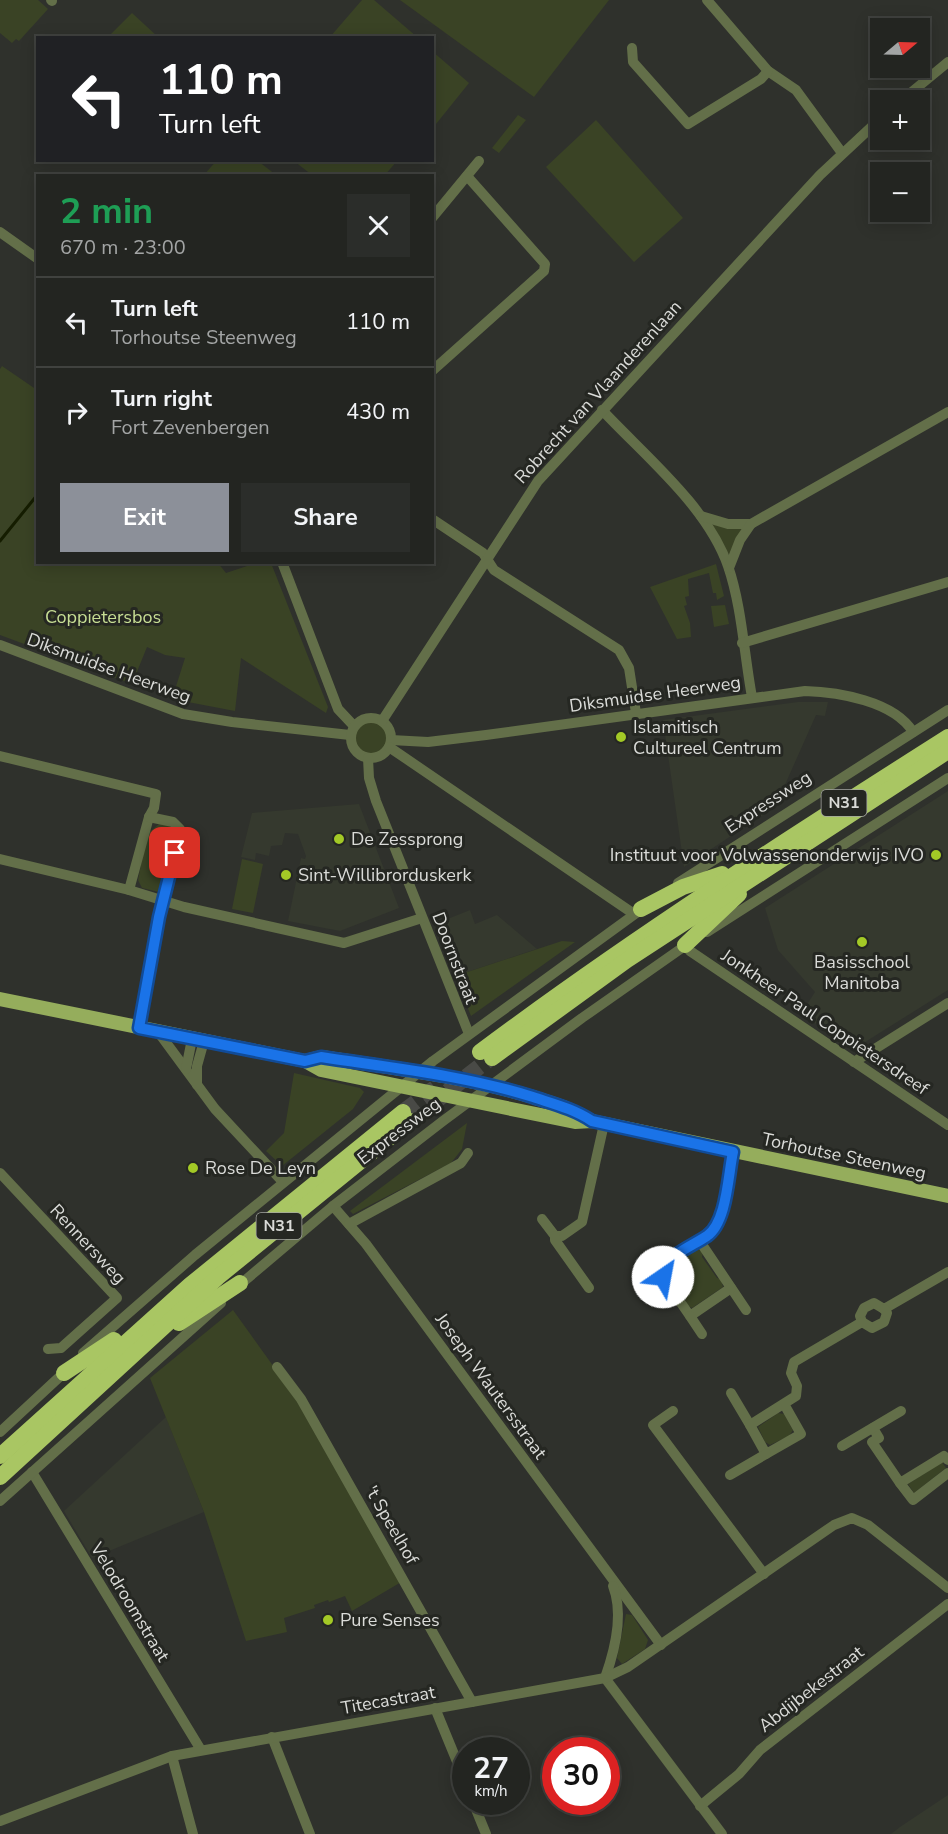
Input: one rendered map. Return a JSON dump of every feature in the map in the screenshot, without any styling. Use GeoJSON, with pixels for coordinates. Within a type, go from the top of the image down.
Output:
{"type":"FeatureCollection","features":[{"type":"Feature","properties":{"kind":"highway","name":"N31"},"geometry":{"type":"LineString","coordinates":[[948,737],[741,869],[562,991],[484,1056],[757,873],[948,751]]}},
{"type":"Feature","properties":{"kind":"highway"},"geometry":{"type":"LineString","coordinates":[[638,912],[683,887],[741,869]]}},
{"type":"Feature","properties":{"kind":"highway"},"geometry":{"type":"LineString","coordinates":[[685,945],[745,889],[757,873]]}},
{"type":"Feature","properties":{"kind":"highway","name":"Expressweg"},"geometry":{"type":"LineString","coordinates":[[0,1477],[146,1333],[258,1228],[407,1117]]}},
{"type":"Feature","properties":{"kind":"highway"},"geometry":{"type":"LineString","coordinates":[[64,1373],[120,1336],[170,1330],[240,1283]]}},
{"type":"Feature","properties":{"kind":"highway","name":"Expressweg"},"geometry":{"type":"LineString","coordinates":[[0,1456],[146,1333]]}},
{"type":"Feature","properties":{"kind":"main road","name":"Torhoutse Steenweg"},"geometry":{"type":"LineString","coordinates":[[0,999],[305,1061],[321,1070],[575,1122],[598,1123],[948,1196]]}},
{"type":"Feature","properties":{"kind":"main road","name":"Torhoutse Steenweg"},"geometry":{"type":"LineString","coordinates":[[305,1061],[321,1057],[422,1070],[491,1085],[577,1111],[598,1123]]}},
{"type":"Feature","properties":{"kind":"street"},"geometry":{"type":"LineString","coordinates":[[706,0],[768,71],[796,90],[842,153]]}},
{"type":"Feature","properties":{"kind":"street"},"geometry":{"type":"LineString","coordinates":[[632,48],[633,62],[688,124],[761,79],[768,71]]}},
{"type":"Feature","properties":{"kind":"street"},"geometry":{"type":"LineString","coordinates":[[914,90],[948,63]]}},
{"type":"Feature","properties":{"kind":"street","name":"Robrecht van Vlaanderenlaan"},"geometry":{"type":"LineString","coordinates":[[382,721],[537,481],[842,153],[870,127]]}},
{"type":"Feature","properties":{"kind":"street"},"geometry":{"type":"LineString","coordinates":[[434,216],[479,161]]}},
{"type":"Feature","properties":{"kind":"street"},"geometry":{"type":"LineString","coordinates":[[434,369],[544,271],[545,264],[534,250],[467,176]]}},
{"type":"Feature","properties":{"kind":"street"},"geometry":{"type":"LineString","coordinates":[[0,232],[36,258]]}},
{"type":"Feature","properties":{"kind":"street"},"geometry":{"type":"LineString","coordinates":[[602,410],[701,515],[718,544],[729,568],[752,697]]}},
{"type":"Feature","properties":{"kind":"street"},"geometry":{"type":"LineString","coordinates":[[729,568],[740,540],[751,524],[948,412]]}},
{"type":"Feature","properties":{"kind":"street"},"geometry":{"type":"LineString","coordinates":[[701,515],[728,524],[751,524]]}},
{"type":"Feature","properties":{"kind":"street"},"geometry":{"type":"LineString","coordinates":[[434,520],[483,553],[494,570],[619,650],[629,668],[636,713]]}},
{"type":"Feature","properties":{"kind":"street"},"geometry":{"type":"LineString","coordinates":[[283,564],[338,708],[352,730],[356,753],[368,758],[380,756],[390,744],[390,731],[382,721]]}},
{"type":"Feature","properties":{"kind":"street"},"geometry":{"type":"LineString","coordinates":[[742,643],[948,582]]}},
{"type":"Feature","properties":{"kind":"street","name":"Diksmuidse Heerweg"},"geometry":{"type":"LineString","coordinates":[[0,645],[183,714],[232,722],[352,730],[370,717],[382,721]]}},
{"type":"Feature","properties":{"kind":"street","name":"Diksmuidse Heerweg"},"geometry":{"type":"LineString","coordinates":[[390,744],[428,742],[805,690],[845,694],[904,719],[913,732]]}},
{"type":"Feature","properties":{"kind":"street","name":"Expressweg"},"geometry":{"type":"LineString","coordinates":[[2,1427],[186,1262],[469,1034],[638,912],[948,710]]}},
{"type":"Feature","properties":{"kind":"street"},"geometry":{"type":"LineString","coordinates":[[390,744],[638,912]]}},
{"type":"Feature","properties":{"kind":"street"},"geometry":{"type":"LineString","coordinates":[[0,756],[156,794],[154,808],[149,817],[129,890]]}},
{"type":"Feature","properties":{"kind":"street","name":"Doornstraat"},"geometry":{"type":"LineString","coordinates":[[368,758],[368,771],[374,794],[469,1034]]}},
{"type":"Feature","properties":{"kind":"street","name":"Expressweg"},"geometry":{"type":"LineString","coordinates":[[0,1501],[240,1283],[333,1206],[491,1085],[685,945],[948,778]]}},
{"type":"Feature","properties":{"kind":"street"},"geometry":{"type":"LineString","coordinates":[[139,1028],[180,829],[173,822],[149,817]]}},
{"type":"Feature","properties":{"kind":"street"},"geometry":{"type":"LineString","coordinates":[[0,859],[129,890],[164,902],[345,943],[422,918]]}},
{"type":"Feature","properties":{"kind":"street","name":"Jonkheer Paul Coppietersdreef"},"geometry":{"type":"LineString","coordinates":[[685,945],[948,1125]]}},
{"type":"Feature","properties":{"kind":"street"},"geometry":{"type":"LineString","coordinates":[[854,1062],[948,1003]]}},
{"type":"Feature","properties":{"kind":"street"},"geometry":{"type":"LineString","coordinates":[[159,1033],[229,1125],[283,1182]]}},
{"type":"Feature","properties":{"kind":"street"},"geometry":{"type":"LineString","coordinates":[[186,1070],[198,1040]]}},
{"type":"Feature","properties":{"kind":"street"},"geometry":{"type":"LineString","coordinates":[[197,1085],[198,1040]]}},
{"type":"Feature","properties":{"kind":"street"},"geometry":{"type":"LineString","coordinates":[[555,1236],[562,1236],[582,1222],[598,1123]]}},
{"type":"Feature","properties":{"kind":"street"},"geometry":{"type":"LineString","coordinates":[[702,1334],[663,1277],[662,1269],[668,1261],[719,1224],[733,1152]]}},
{"type":"Feature","properties":{"kind":"street"},"geometry":{"type":"LineString","coordinates":[[349,1224],[461,1163],[468,1153]]}},
{"type":"Feature","properties":{"kind":"street","name":"Rennersweg"},"geometry":{"type":"LineString","coordinates":[[0,1173],[117,1298],[61,1348],[48,1349]]}},
{"type":"Feature","properties":{"kind":"street","name":"Joseph Wautersstraat"},"geometry":{"type":"LineString","coordinates":[[333,1206],[360,1238],[661,1645]]}},
{"type":"Feature","properties":{"kind":"street"},"geometry":{"type":"LineString","coordinates":[[542,1219],[589,1288]]}},
{"type":"Feature","properties":{"kind":"street"},"geometry":{"type":"LineString","coordinates":[[699,1240],[746,1310]]}},
{"type":"Feature","properties":{"kind":"street"},"geometry":{"type":"LineString","coordinates":[[884,1309],[948,1272]]}},
{"type":"Feature","properties":{"kind":"street"},"geometry":{"type":"LineString","coordinates":[[690,1316],[731,1288]]}},
{"type":"Feature","properties":{"kind":"street"},"geometry":{"type":"LineString","coordinates":[[874,1302],[884,1309],[887,1318],[884,1322],[872,1328],[862,1322],[860,1316],[864,1308],[874,1302]]}},
{"type":"Feature","properties":{"kind":"street"},"geometry":{"type":"LineString","coordinates":[[750,1425],[796,1396],[798,1391],[791,1376],[794,1362],[862,1322]]}},
{"type":"Feature","properties":{"kind":"street","name":"'t Speelhof"},"geometry":{"type":"LineString","coordinates":[[277,1367],[301,1399],[472,1702]]}},
{"type":"Feature","properties":{"kind":"street"},"geometry":{"type":"LineString","coordinates":[[731,1393],[766,1454]]}},
{"type":"Feature","properties":{"kind":"street"},"geometry":{"type":"LineString","coordinates":[[730,1475],[801,1434],[784,1404]]}},
{"type":"Feature","properties":{"kind":"street"},"geometry":{"type":"LineString","coordinates":[[674,1411],[654,1425],[764,1574]]}},
{"type":"Feature","properties":{"kind":"street"},"geometry":{"type":"LineString","coordinates":[[843,1446],[901,1411]]}},
{"type":"Feature","properties":{"kind":"street"},"geometry":{"type":"LineString","coordinates":[[858,1437],[864,1447],[879,1438],[873,1428]]}},
{"type":"Feature","properties":{"kind":"street"},"geometry":{"type":"LineString","coordinates":[[872,1442],[913,1500],[948,1473]]}},
{"type":"Feature","properties":{"kind":"street"},"geometry":{"type":"LineString","coordinates":[[900,1484],[944,1456],[948,1460]]}},
{"type":"Feature","properties":{"kind":"street","name":"Velodroomstraat"},"geometry":{"type":"LineString","coordinates":[[32,1472],[201,1750]]}},
{"type":"Feature","properties":{"kind":"street","name":"Titecastraat"},"geometry":{"type":"LineString","coordinates":[[0,1821],[172,1756],[606,1678],[627,1668],[834,1525],[852,1518],[868,1525],[948,1588]]}},
{"type":"Feature","properties":{"kind":"street","name":"Joseph Wautersstraat"},"geometry":{"type":"LineString","coordinates":[[605,1570],[615,1590],[618,1611],[611,1661],[606,1678]]}},
{"type":"Feature","properties":{"kind":"street","name":"Abdijbekestraat"},"geometry":{"type":"LineString","coordinates":[[700,1806],[739,1774],[760,1750],[948,1604]]}},
{"type":"Feature","properties":{"kind":"street"},"geometry":{"type":"LineString","coordinates":[[606,1678],[722,1834]]}},
{"type":"Feature","properties":{"kind":"street"},"geometry":{"type":"LineString","coordinates":[[435,1708],[452,1749]]}},
{"type":"Feature","properties":{"kind":"street"},"geometry":{"type":"LineString","coordinates":[[272,1737],[310,1834]]}},
{"type":"Feature","properties":{"kind":"street"},"geometry":{"type":"LineString","coordinates":[[172,1756],[194,1834]]}},
{"type":"Feature","properties":{"kind":"street"},"geometry":{"type":"LineString","coordinates":[[478,1815],[486,1834]]}},
{"type":"Feature","properties":{"kind":"shaded area"},"geometry":{"type":"Polygon","coordinates":[[[798,702],[828,702],[825,716],[816,715],[784,787],[784,801],[684,867],[663,720],[798,702]]]}},
{"type":"Feature","properties":{"kind":"shaded area","name":"Basisschool Manitoba"},"geometry":{"type":"Polygon","coordinates":[[[948,791],[948,990],[854,1049],[801,1014],[815,992],[778,950],[765,908],[948,791]]]}},
{"type":"Feature","properties":{"kind":"shaded area"},"geometry":{"type":"Polygon","coordinates":[[[359,804],[399,908],[340,931],[288,921],[301,858],[305,859],[306,856],[298,834],[285,833],[282,845],[271,846],[269,856],[256,853],[255,860],[241,857],[252,813],[359,804]]]}},
{"type":"Feature","properties":{"kind":"shaded area"},"geometry":{"type":"Polygon","coordinates":[[[470,910],[475,924],[497,915],[537,949],[455,976],[435,924],[470,910]]]}},
{"type":"Feature","properties":{"kind":"shaded area"},"geometry":{"type":"Polygon","coordinates":[[[166,1417],[204,1512],[92,1558],[64,1511],[166,1417]]]}},
{"type":"Feature","properties":{"kind":"shaded area"},"geometry":{"type":"Polygon","coordinates":[[[948,1795],[948,1834],[891,1834],[900,1827],[948,1795]]]}},
{"type":"Feature","properties":{"kind":"green space"},"geometry":{"type":"Polygon","coordinates":[[[0,0],[38,0],[48,9],[19,41],[16,39],[12,43],[0,33],[0,0]]]}},
{"type":"Feature","properties":{"kind":"green space"},"geometry":{"type":"Polygon","coordinates":[[[362,0],[374,0],[416,36],[331,36],[362,0]]]}},
{"type":"Feature","properties":{"kind":"green space"},"geometry":{"type":"Polygon","coordinates":[[[400,0],[609,0],[534,97],[400,0]]]}},
{"type":"Feature","properties":{"kind":"green space"},"geometry":{"type":"Polygon","coordinates":[[[132,13],[157,36],[109,36],[132,13]]]}},
{"type":"Feature","properties":{"kind":"green space"},"geometry":{"type":"Polygon","coordinates":[[[434,53],[469,83],[434,127],[434,53]]]}},
{"type":"Feature","properties":{"kind":"green space"},"geometry":{"type":"Polygon","coordinates":[[[518,115],[526,120],[499,153],[492,148],[518,115]]]}},
{"type":"Feature","properties":{"kind":"green space"},"geometry":{"type":"Polygon","coordinates":[[[596,120],[683,218],[634,262],[546,167],[596,120]]]}},
{"type":"Feature","properties":{"kind":"green space"},"geometry":{"type":"Polygon","coordinates":[[[215,162],[259,162],[275,174],[205,174],[215,162]]]}},
{"type":"Feature","properties":{"kind":"green space"},"geometry":{"type":"Polygon","coordinates":[[[295,162],[396,162],[386,174],[311,174],[295,162]]]}},
{"type":"Feature","properties":{"kind":"green space","name":"Coppietersbos"},"geometry":{"type":"Polygon","coordinates":[[[2,366],[36,389],[36,564],[219,564],[226,573],[253,564],[271,564],[328,707],[326,713],[241,658],[235,711],[172,699],[185,658],[165,655],[147,647],[132,684],[0,635],[0,369],[2,366]]]}},
{"type":"Feature","properties":{"kind":"green space"},"geometry":{"type":"Polygon","coordinates":[[[712,525],[743,527],[730,557],[712,525]]]}},
{"type":"Feature","properties":{"kind":"green space"},"geometry":{"type":"Polygon","coordinates":[[[716,564],[724,596],[717,600],[716,593],[713,593],[709,573],[688,579],[689,596],[685,597],[687,605],[684,606],[690,623],[691,637],[677,639],[650,587],[716,564]]]}},
{"type":"Feature","properties":{"kind":"green space"},"geometry":{"type":"Polygon","coordinates":[[[725,605],[729,624],[714,627],[711,606],[725,605]]]}},
{"type":"Feature","properties":{"kind":"green space"},"geometry":{"type":"Polygon","coordinates":[[[370,720],[382,725],[387,737],[382,749],[370,754],[358,749],[353,737],[358,725],[370,720]]]}},
{"type":"Feature","properties":{"kind":"green space"},"geometry":{"type":"Polygon","coordinates":[[[159,824],[169,824],[175,835],[163,890],[159,892],[142,888],[138,880],[147,834],[159,824]]]}},
{"type":"Feature","properties":{"kind":"green space"},"geometry":{"type":"Polygon","coordinates":[[[242,859],[263,864],[253,913],[232,909],[242,859]]]}},
{"type":"Feature","properties":{"kind":"green space"},"geometry":{"type":"Polygon","coordinates":[[[562,941],[575,942],[471,1016],[455,976],[562,941]]]}},
{"type":"Feature","properties":{"kind":"green space"},"geometry":{"type":"Polygon","coordinates":[[[294,1073],[360,1088],[364,1092],[353,1109],[282,1166],[266,1151],[284,1133],[294,1073]]]}},
{"type":"Feature","properties":{"kind":"green space"},"geometry":{"type":"Polygon","coordinates":[[[467,1123],[462,1149],[451,1163],[353,1214],[350,1211],[467,1123]]]}},
{"type":"Feature","properties":{"kind":"green space"},"geometry":{"type":"Polygon","coordinates":[[[695,1248],[703,1252],[702,1257],[717,1278],[721,1279],[723,1287],[692,1308],[685,1304],[686,1299],[672,1278],[667,1277],[667,1266],[695,1248]]]}},
{"type":"Feature","properties":{"kind":"green space"},"geometry":{"type":"Polygon","coordinates":[[[233,1310],[299,1402],[403,1581],[352,1611],[345,1596],[329,1602],[328,1600],[314,1605],[315,1608],[284,1618],[287,1632],[246,1641],[204,1512],[150,1378],[233,1310]]]}},
{"type":"Feature","properties":{"kind":"green space"},"geometry":{"type":"Polygon","coordinates":[[[778,1413],[784,1414],[793,1430],[789,1436],[770,1445],[765,1442],[758,1427],[778,1413]]]}},
{"type":"Feature","properties":{"kind":"green space"},"geometry":{"type":"Polygon","coordinates":[[[942,1462],[946,1468],[914,1493],[908,1484],[942,1462]]]}},
{"type":"Feature","properties":{"kind":"green space"},"geometry":{"type":"Polygon","coordinates":[[[626,1614],[632,1615],[648,1640],[645,1649],[622,1664],[617,1658],[626,1614]]]}},
{"type":"Feature","properties":{"kind":"waterway"},"geometry":{"type":"LineString","coordinates":[[0,541],[36,496]]}},
{"type":"Feature","properties":{"kind":"tunnel"},"geometry":{"type":"LineString","coordinates":[[410,1121],[488,1060]]}},
{"type":"Feature","properties":{"kind":"tunnel"},"geometry":{"type":"LineString","coordinates":[[403,1112],[435,1088]]}},
{"type":"Feature","properties":{"kind":"place","name":"Islamitisch Cultureel Centrum"},"geometry":{"type":"Point","coordinates":[621,737]}},
{"type":"Feature","properties":{"kind":"place","name":"De Zessprong"},"geometry":{"type":"Point","coordinates":[339,839]}},
{"type":"Feature","properties":{"kind":"place","name":"Instituut voor Volwassenonderwijs IVO"},"geometry":{"type":"Point","coordinates":[936,855]}},
{"type":"Feature","properties":{"kind":"place","name":"Sint-Willibrorduskerk"},"geometry":{"type":"Point","coordinates":[286,875]}},
{"type":"Feature","properties":{"kind":"place","name":"Basisschool Manitoba"},"geometry":{"type":"Point","coordinates":[862,942]}},
{"type":"Feature","properties":{"kind":"place","name":"Rose De Leyn"},"geometry":{"type":"Point","coordinates":[193,1168]}},
{"type":"Feature","properties":{"kind":"place","name":"Pure Senses"},"geometry":{"type":"Point","coordinates":[328,1620]}},
{"type":"Feature","properties":{"kind":"route"},"geometry":{"type":"LineString","coordinates":[[175,853],[159,917],[139,1028],[305,1061],[321,1057],[422,1070],[519,1093],[577,1111],[592,1121],[733,1152],[719,1224],[708,1236],[668,1261],[662,1269],[663,1277]]}}]}
